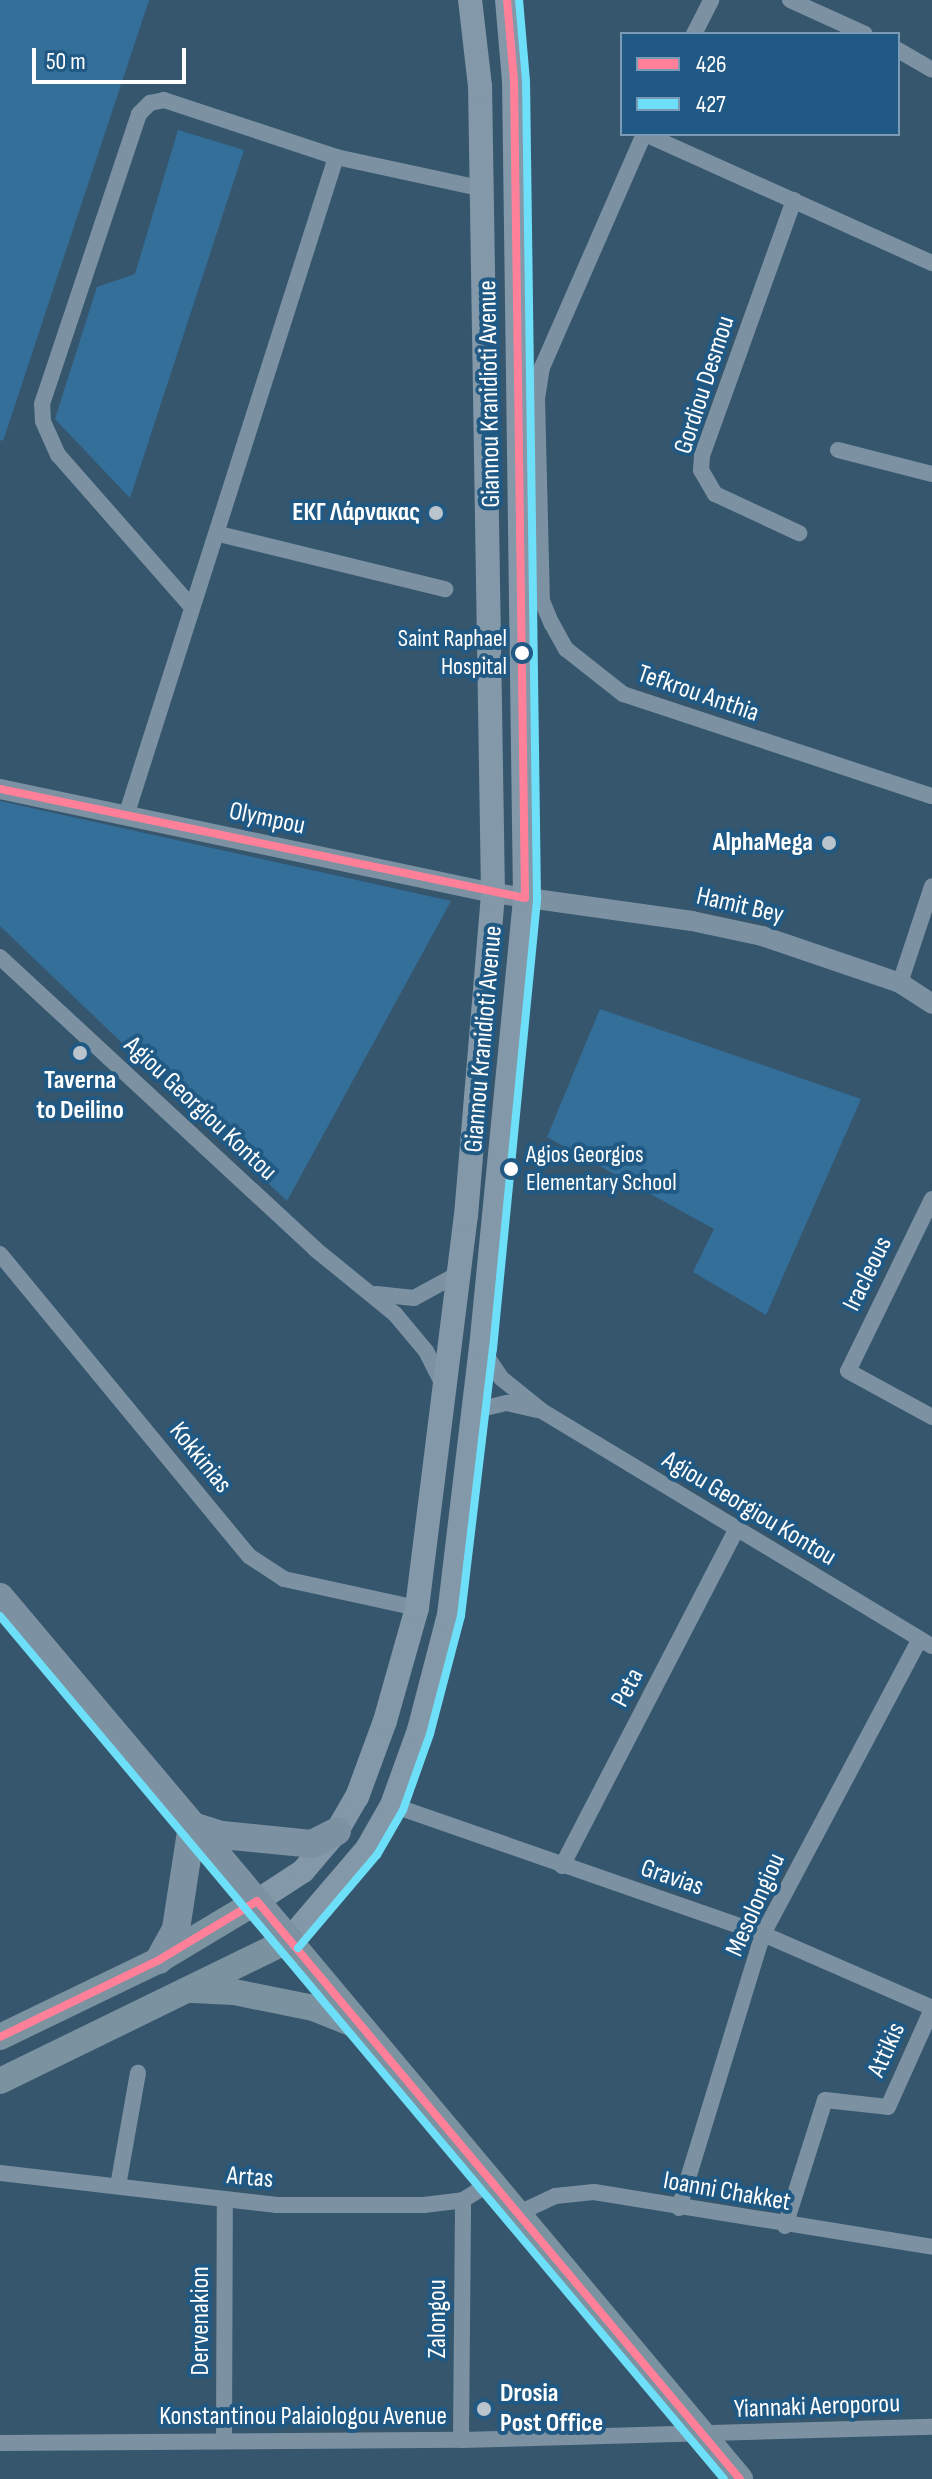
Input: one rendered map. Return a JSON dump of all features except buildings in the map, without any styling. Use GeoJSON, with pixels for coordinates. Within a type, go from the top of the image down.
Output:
{"type":"FeatureCollection","features":[{"type":"Feature","properties":{"kind":"highway"},"geometry":{"type":"LineString","coordinates":[[0,1597],[289,1940]]}},
{"type":"Feature","properties":{"kind":"highway"},"geometry":{"type":"LineString","coordinates":[[192,1826],[222,1835],[312,1844],[337,1831]]}},
{"type":"Feature","properties":{"kind":"highway"},"geometry":{"type":"LineString","coordinates":[[159,1960],[176,1929],[192,1826]]}},
{"type":"Feature","properties":{"kind":"main road","name":"Giannou Kranidioti Avenue"},"geometry":{"type":"LineString","coordinates":[[257,1901],[303,1871],[337,1831],[357,1797],[385,1721],[417,1608],[478,1099],[493,893],[479,188],[480,86],[470,0]]}},
{"type":"Feature","properties":{"kind":"main road","name":"Giannou Kranidioti Avenue"},"geometry":{"type":"LineString","coordinates":[[289,1940],[367,1849],[392,1805],[441,1653],[481,1348],[525,898],[514,81],[507,0]]}},
{"type":"Feature","properties":{"kind":"main road"},"geometry":{"type":"LineString","coordinates":[[0,2037],[159,1960],[257,1901]]}},
{"type":"Feature","properties":{"kind":"main road"},"geometry":{"type":"LineString","coordinates":[[0,2081],[289,1940],[740,2479]]}},
{"type":"Feature","properties":{"kind":"main road"},"geometry":{"type":"LineString","coordinates":[[190,1990],[234,1992],[313,2008],[365,2028]]}},
{"type":"Feature","properties":{"kind":"street"},"geometry":{"type":"LineString","coordinates":[[695,32],[711,0]]}},
{"type":"Feature","properties":{"kind":"street"},"geometry":{"type":"LineString","coordinates":[[790,0],[861,32]]}},
{"type":"Feature","properties":{"kind":"street"},"geometry":{"type":"LineString","coordinates":[[900,51],[932,70]]}},
{"type":"Feature","properties":{"kind":"street"},"geometry":{"type":"LineString","coordinates":[[190,605],[58,455],[43,421],[42,404],[125,146],[139,114],[150,103],[164,100],[336,157],[479,188]]}},
{"type":"Feature","properties":{"kind":"street","name":"Tefkrou Anthia"},"geometry":{"type":"LineString","coordinates":[[643,136],[542,367],[537,399],[542,601],[552,624],[566,649],[623,694],[932,796]]}},
{"type":"Feature","properties":{"kind":"street"},"geometry":{"type":"LineString","coordinates":[[649,136],[932,263]]}},
{"type":"Feature","properties":{"kind":"street"},"geometry":{"type":"LineString","coordinates":[[126,816],[190,605],[219,534],[336,157]]}},
{"type":"Feature","properties":{"kind":"street","name":"Gordiou Desmou"},"geometry":{"type":"LineString","coordinates":[[794,200],[702,456],[701,470],[715,494],[799,533]]}},
{"type":"Feature","properties":{"kind":"street"},"geometry":{"type":"LineString","coordinates":[[838,450],[932,474]]}},
{"type":"Feature","properties":{"kind":"street"},"geometry":{"type":"LineString","coordinates":[[219,534],[445,589]]}},
{"type":"Feature","properties":{"kind":"street","name":"Olympou"},"geometry":{"type":"LineString","coordinates":[[0,789],[525,898]]}},
{"type":"Feature","properties":{"kind":"street"},"geometry":{"type":"LineString","coordinates":[[900,983],[932,886]]}},
{"type":"Feature","properties":{"kind":"street","name":"Hamit Bey"},"geometry":{"type":"LineString","coordinates":[[525,898],[748,933],[828,955],[900,983],[932,1004]]}},
{"type":"Feature","properties":{"kind":"street","name":"Agiou Georgiou Kontou"},"geometry":{"type":"LineString","coordinates":[[0,957],[315,1249],[370,1293],[411,1332],[444,1386]]}},
{"type":"Feature","properties":{"kind":"street","name":"Iracleous"},"geometry":{"type":"LineString","coordinates":[[932,1199],[848,1371],[932,1417]]}},
{"type":"Feature","properties":{"kind":"street","name":"Kokkinias"},"geometry":{"type":"LineString","coordinates":[[0,1254],[249,1556],[284,1579],[417,1608]]}},
{"type":"Feature","properties":{"kind":"street"},"geometry":{"type":"LineString","coordinates":[[370,1293],[414,1298],[458,1274]]}},
{"type":"Feature","properties":{"kind":"street","name":"Agiou Georgiou Kontou"},"geometry":{"type":"LineString","coordinates":[[481,1348],[501,1378],[542,1411],[736,1531],[926,1642]]}},
{"type":"Feature","properties":{"kind":"street","name":"Agiou Georgiou Kontou"},"geometry":{"type":"LineString","coordinates":[[473,1419],[485,1408],[507,1403],[542,1411]]}},
{"type":"Feature","properties":{"kind":"street","name":"Peta"},"geometry":{"type":"LineString","coordinates":[[562,1866],[736,1531]]}},
{"type":"Feature","properties":{"kind":"street","name":"Mesolongiou"},"geometry":{"type":"LineString","coordinates":[[679,2208],[763,1934],[926,1642]]}},
{"type":"Feature","properties":{"kind":"street","name":"Gravias"},"geometry":{"type":"LineString","coordinates":[[392,1805],[763,1934],[932,2008]]}},
{"type":"Feature","properties":{"kind":"street","name":"Attikis"},"geometry":{"type":"LineString","coordinates":[[785,2226],[825,2100],[888,2107],[932,2008]]}},
{"type":"Feature","properties":{"kind":"street"},"geometry":{"type":"LineString","coordinates":[[118,2186],[138,2073]]}},
{"type":"Feature","properties":{"kind":"street","name":"Artas"},"geometry":{"type":"LineString","coordinates":[[0,2173],[225,2201],[292,2205],[463,2200]]}},
{"type":"Feature","properties":{"kind":"street"},"geometry":{"type":"LineString","coordinates":[[463,2200],[492,2182]]}},
{"type":"Feature","properties":{"kind":"street","name":"Ioanni Chakket"},"geometry":{"type":"LineString","coordinates":[[519,2213],[573,2192],[932,2247]]}},
{"type":"Feature","properties":{"kind":"street","name":"Zalongou"},"geometry":{"type":"LineString","coordinates":[[461,2440],[463,2200]]}},
{"type":"Feature","properties":{"kind":"street","name":"Dervenakion"},"geometry":{"type":"LineString","coordinates":[[224,2441],[225,2201]]}},
{"type":"Feature","properties":{"kind":"street","name":"Yiannaki Aeroporou"},"geometry":{"type":"LineString","coordinates":[[703,2434],[932,2427]]}},
{"type":"Feature","properties":{"kind":"street","name":"Konstantinou Palaiologou Avenue"},"geometry":{"type":"LineString","coordinates":[[0,2443],[461,2440],[703,2434]]}},
{"type":"Feature","properties":{"kind":"shaded area"},"geometry":{"type":"Polygon","coordinates":[[[0,0],[149,0],[3,441],[0,440],[0,0]]]}},
{"type":"Feature","properties":{"kind":"shaded area"},"geometry":{"type":"Polygon","coordinates":[[[178,130],[244,150],[130,498],[55,419],[97,287],[135,274],[178,130]]]}},
{"type":"Feature","properties":{"kind":"shaded area"},"geometry":{"type":"Polygon","coordinates":[[[0,801],[451,901],[287,1201],[0,926],[0,801]]]}},
{"type":"Feature","properties":{"kind":"shaded area"},"geometry":{"type":"Polygon","coordinates":[[[600,1009],[861,1099],[766,1315],[693,1272],[714,1229],[547,1137],[600,1009]]]}},
{"type":"Feature","properties":{"kind":"transit line","name":"426"},"geometry":{"type":"LineString","coordinates":[[0,789],[525,898],[514,81],[507,0]]}},
{"type":"Feature","properties":{"kind":"transit line","name":"427"},"geometry":{"type":"LineString","coordinates":[[298,1948],[377,1855],[403,1810],[430,1734],[461,1616],[493,1349],[537,898],[526,81],[519,0]]}},
{"type":"Feature","properties":{"kind":"transit line","name":"427"},"geometry":{"type":"LineString","coordinates":[[0,1616],[724,2479]]}},
{"type":"Feature","properties":{"kind":"transit line","name":"426"},"geometry":{"type":"LineString","coordinates":[[0,2037],[159,1960],[257,1901],[740,2479]]}},
{"type":"Feature","properties":{"kind":"place","name":"ΕΚΓ Λάρνακας"},"geometry":{"type":"Point","coordinates":[436,513]}},
{"type":"Feature","properties":{"kind":"place","name":"Saint Raphael Hospital"},"geometry":{"type":"Point","coordinates":[522,653]}},
{"type":"Feature","properties":{"kind":"place","name":"AlphaMega"},"geometry":{"type":"Point","coordinates":[829,843]}},
{"type":"Feature","properties":{"kind":"place","name":"Taverna to Deilino"},"geometry":{"type":"Point","coordinates":[80,1053]}},
{"type":"Feature","properties":{"kind":"place","name":"Agios Georgios Elementary School"},"geometry":{"type":"Point","coordinates":[511,1169]}},
{"type":"Feature","properties":{"kind":"place","name":"Drosia Post Office"},"geometry":{"type":"Point","coordinates":[484,2409]}}]}
